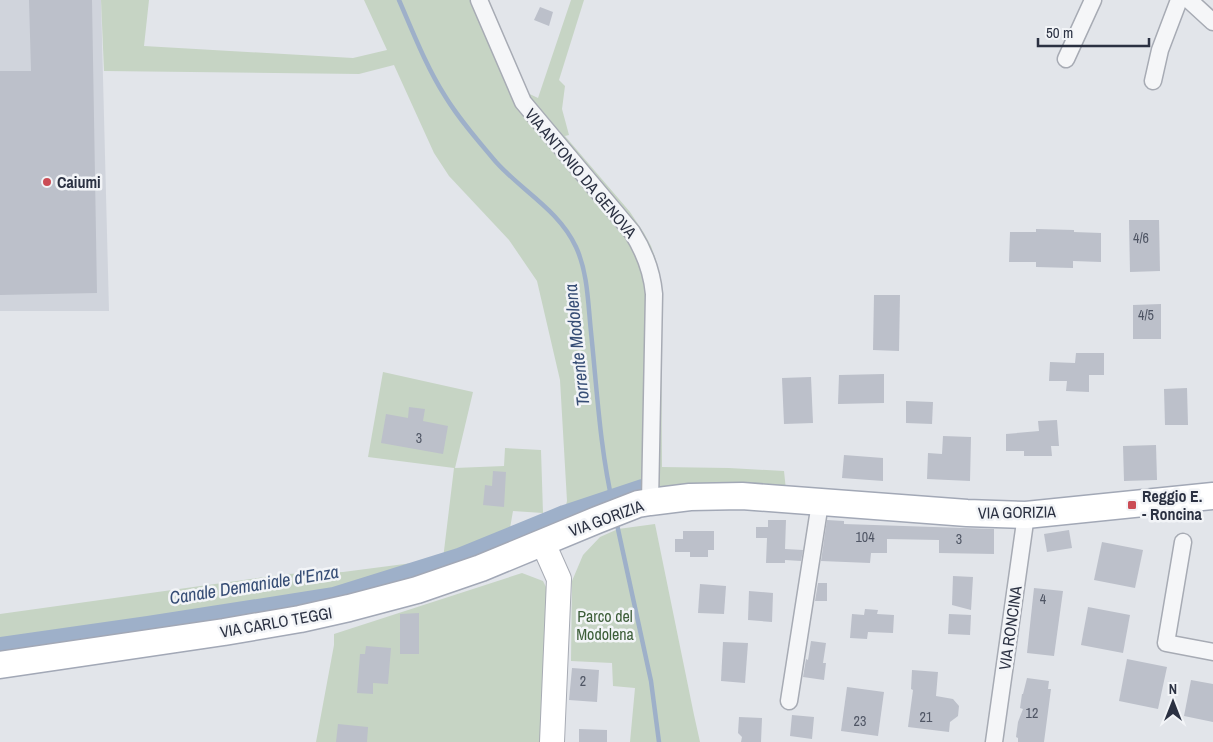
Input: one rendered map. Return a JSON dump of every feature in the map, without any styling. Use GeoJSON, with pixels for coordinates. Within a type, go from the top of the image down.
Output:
{"type":"FeatureCollection","features":[{"type":"Feature","properties":{"kind":"main road","name":"VIA GORIZIA"},"geometry":{"type":"LineString","coordinates":[[543,543],[597,520],[644,503],[690,497],[742,496],[967,513],[1026,515],[1213,496]]}},
{"type":"Feature","properties":{"kind":"main road","name":"VIA CARLO TEGGI"},"geometry":{"type":"LineString","coordinates":[[0,665],[214,634],[325,614],[417,590],[481,568],[543,543]]}},
{"type":"Feature","properties":{"kind":"street","name":"VIA ANTONIO DA GENOVA"},"geometry":{"type":"LineString","coordinates":[[479,0],[523,102],[632,232],[648,264],[654,294],[644,503]]}},
{"type":"Feature","properties":{"kind":"street"},"geometry":{"type":"LineString","coordinates":[[1066,59],[1093,0]]}},
{"type":"Feature","properties":{"kind":"street"},"geometry":{"type":"LineString","coordinates":[[1153,81],[1160,50],[1179,0]]}},
{"type":"Feature","properties":{"kind":"street"},"geometry":{"type":"LineString","coordinates":[[1189,0],[1213,22]]}},
{"type":"Feature","properties":{"kind":"street"},"geometry":{"type":"LineString","coordinates":[[789,700],[820,502]]}},
{"type":"Feature","properties":{"kind":"street","name":"VIA RONCINA"},"geometry":{"type":"LineString","coordinates":[[994,742],[1026,515]]}},
{"type":"Feature","properties":{"kind":"street"},"geometry":{"type":"LineString","coordinates":[[1183,542],[1166,643],[1213,652]]}},
{"type":"Feature","properties":{"kind":"street"},"geometry":{"type":"LineString","coordinates":[[543,543],[559,580],[552,742]]}},
{"type":"Feature","properties":{"kind":"shaded area","name":"Caiumi"},"geometry":{"type":"Polygon","coordinates":[[[0,0],[101,0],[109,311],[0,311],[0,0]]]}},
{"type":"Feature","properties":{"kind":"green space"},"geometry":{"type":"Polygon","coordinates":[[[101,0],[149,0],[144,46],[353,58],[387,50],[364,0],[479,0],[517,88],[538,98],[571,0],[584,0],[559,80],[565,86],[562,109],[569,135],[565,136],[630,212],[644,233],[656,260],[661,307],[662,467],[784,471],[786,490],[568,521],[291,610],[0,651],[0,614],[286,574],[343,572],[443,559],[454,468],[368,457],[383,372],[473,392],[455,468],[504,466],[505,448],[541,450],[543,513],[513,511],[509,534],[564,513],[567,501],[560,380],[537,281],[509,240],[449,176],[434,153],[394,65],[359,74],[104,71],[101,0]]]}},
{"type":"Feature","properties":{"kind":"green space","name":"Parco del Modolena"},"geometry":{"type":"Polygon","coordinates":[[[655,524],[700,742],[630,742],[635,688],[613,686],[612,663],[571,661],[572,581],[583,555],[600,537],[618,529],[655,524]]]}},
{"type":"Feature","properties":{"kind":"green space"},"geometry":{"type":"Polygon","coordinates":[[[522,573],[543,581],[547,589],[541,742],[316,742],[334,645],[334,634],[522,573]]]}},
{"type":"Feature","properties":{"kind":"building","name":"Caiumi"},"geometry":{"type":"Polygon","coordinates":[[[29,0],[92,0],[97,293],[0,295],[0,71],[31,71],[29,0]]]}},
{"type":"Feature","properties":{"kind":"building"},"geometry":{"type":"Polygon","coordinates":[[[540,7],[553,12],[549,26],[534,20],[540,7]]]}},
{"type":"Feature","properties":{"kind":"building"},"geometry":{"type":"Polygon","coordinates":[[[1129,220],[1159,220],[1160,271],[1130,272],[1129,220]]]}},
{"type":"Feature","properties":{"kind":"building"},"geometry":{"type":"Polygon","coordinates":[[[1036,229],[1101,233],[1101,262],[1073,261],[1073,268],[1036,267],[1036,262],[1009,262],[1010,232],[1036,232],[1036,229]]]}},
{"type":"Feature","properties":{"kind":"building"},"geometry":{"type":"Polygon","coordinates":[[[874,295],[900,295],[899,351],[873,350],[874,295]]]}},
{"type":"Feature","properties":{"kind":"building"},"geometry":{"type":"Polygon","coordinates":[[[1161,304],[1161,339],[1133,339],[1133,305],[1161,304]]]}},
{"type":"Feature","properties":{"kind":"building"},"geometry":{"type":"Polygon","coordinates":[[[1076,353],[1104,353],[1104,375],[1089,375],[1089,392],[1066,391],[1067,381],[1049,381],[1050,362],[1075,363],[1076,353]]]}},
{"type":"Feature","properties":{"kind":"building"},"geometry":{"type":"Polygon","coordinates":[[[884,374],[884,403],[838,404],[839,375],[884,374]]]}},
{"type":"Feature","properties":{"kind":"building"},"geometry":{"type":"Polygon","coordinates":[[[811,377],[813,423],[784,424],[782,378],[811,377]]]}},
{"type":"Feature","properties":{"kind":"building"},"geometry":{"type":"Polygon","coordinates":[[[1187,388],[1188,425],[1165,425],[1164,389],[1187,388]]]}},
{"type":"Feature","properties":{"kind":"building"},"geometry":{"type":"Polygon","coordinates":[[[906,401],[933,402],[932,424],[906,423],[906,401]]]}},
{"type":"Feature","properties":{"kind":"building"},"geometry":{"type":"Polygon","coordinates":[[[409,407],[425,409],[423,421],[448,426],[443,454],[381,443],[386,414],[408,418],[409,407]]]}},
{"type":"Feature","properties":{"kind":"building"},"geometry":{"type":"Polygon","coordinates":[[[1057,420],[1059,446],[1051,446],[1052,456],[1024,456],[1024,451],[1006,451],[1006,434],[1039,431],[1038,421],[1057,420]]]}},
{"type":"Feature","properties":{"kind":"building"},"geometry":{"type":"Polygon","coordinates":[[[943,436],[971,437],[970,481],[927,479],[928,453],[942,454],[943,436]]]}},
{"type":"Feature","properties":{"kind":"building"},"geometry":{"type":"Polygon","coordinates":[[[1156,445],[1157,480],[1124,481],[1123,446],[1156,445]]]}},
{"type":"Feature","properties":{"kind":"building"},"geometry":{"type":"Polygon","coordinates":[[[844,455],[883,458],[883,481],[842,478],[844,455]]]}},
{"type":"Feature","properties":{"kind":"building"},"geometry":{"type":"Polygon","coordinates":[[[493,471],[506,472],[504,507],[483,505],[485,485],[492,486],[493,471]]]}},
{"type":"Feature","properties":{"kind":"building"},"geometry":{"type":"Polygon","coordinates":[[[768,520],[786,520],[785,549],[803,550],[801,561],[785,560],[785,563],[766,563],[767,538],[756,538],[756,527],[768,527],[768,520]]]}},
{"type":"Feature","properties":{"kind":"building"},"geometry":{"type":"Polygon","coordinates":[[[827,520],[844,521],[844,524],[994,529],[994,554],[939,553],[939,540],[887,539],[887,553],[871,553],[870,563],[821,561],[827,520]]]}},
{"type":"Feature","properties":{"kind":"building"},"geometry":{"type":"Polygon","coordinates":[[[1069,530],[1072,548],[1047,552],[1044,534],[1069,530]]]}},
{"type":"Feature","properties":{"kind":"building"},"geometry":{"type":"Polygon","coordinates":[[[683,531],[714,531],[714,550],[708,550],[708,557],[690,557],[690,552],[675,552],[675,539],[683,539],[683,531]]]}},
{"type":"Feature","properties":{"kind":"building"},"geometry":{"type":"Polygon","coordinates":[[[1102,542],[1143,550],[1135,588],[1094,580],[1102,542]]]}},
{"type":"Feature","properties":{"kind":"building"},"geometry":{"type":"Polygon","coordinates":[[[953,576],[973,577],[971,610],[952,605],[953,576]]]}},
{"type":"Feature","properties":{"kind":"building"},"geometry":{"type":"Polygon","coordinates":[[[818,583],[827,583],[827,601],[815,601],[818,583]]]}},
{"type":"Feature","properties":{"kind":"building"},"geometry":{"type":"Polygon","coordinates":[[[700,584],[726,586],[724,614],[698,613],[700,584]]]}},
{"type":"Feature","properties":{"kind":"building"},"geometry":{"type":"Polygon","coordinates":[[[1034,588],[1063,591],[1054,656],[1027,653],[1034,588]]]}},
{"type":"Feature","properties":{"kind":"building"},"geometry":{"type":"Polygon","coordinates":[[[749,591],[773,593],[772,622],[748,620],[749,591]]]}},
{"type":"Feature","properties":{"kind":"building"},"geometry":{"type":"Polygon","coordinates":[[[1088,607],[1130,615],[1123,653],[1081,645],[1088,607]]]}},
{"type":"Feature","properties":{"kind":"building"},"geometry":{"type":"Polygon","coordinates":[[[865,609],[878,610],[877,614],[894,615],[893,633],[868,632],[867,639],[850,638],[852,614],[864,615],[865,609]]]}},
{"type":"Feature","properties":{"kind":"building"},"geometry":{"type":"Polygon","coordinates":[[[419,613],[419,654],[400,654],[400,614],[419,613]]]}},
{"type":"Feature","properties":{"kind":"building"},"geometry":{"type":"Polygon","coordinates":[[[949,614],[971,615],[970,635],[948,634],[949,614]]]}},
{"type":"Feature","properties":{"kind":"building"},"geometry":{"type":"Polygon","coordinates":[[[811,641],[826,643],[823,663],[826,663],[824,680],[803,677],[811,641]]]}},
{"type":"Feature","properties":{"kind":"building"},"geometry":{"type":"Polygon","coordinates":[[[723,642],[748,643],[745,683],[721,681],[723,642]]]}},
{"type":"Feature","properties":{"kind":"building"},"geometry":{"type":"Polygon","coordinates":[[[366,646],[391,648],[388,684],[373,683],[373,694],[357,693],[360,654],[365,654],[366,646]]]}},
{"type":"Feature","properties":{"kind":"building"},"geometry":{"type":"Polygon","coordinates":[[[1127,659],[1167,667],[1158,709],[1119,701],[1127,659]]]}},
{"type":"Feature","properties":{"kind":"building"},"geometry":{"type":"Polygon","coordinates":[[[572,668],[599,670],[597,702],[569,700],[572,668]]]}},
{"type":"Feature","properties":{"kind":"building"},"geometry":{"type":"Polygon","coordinates":[[[912,670],[938,672],[936,696],[953,699],[959,706],[958,716],[950,722],[949,732],[908,727],[913,690],[911,689],[912,670]]]}},
{"type":"Feature","properties":{"kind":"building"},"geometry":{"type":"Polygon","coordinates":[[[1027,678],[1049,681],[1048,689],[1051,689],[1044,742],[1018,742],[1016,737],[1018,722],[1023,709],[1020,708],[1022,694],[1027,678]]]}},
{"type":"Feature","properties":{"kind":"building"},"geometry":{"type":"Polygon","coordinates":[[[1191,680],[1213,684],[1213,722],[1184,716],[1191,680]]]}},
{"type":"Feature","properties":{"kind":"building"},"geometry":{"type":"Polygon","coordinates":[[[847,687],[884,692],[878,736],[841,731],[847,687]]]}},
{"type":"Feature","properties":{"kind":"building"},"geometry":{"type":"Polygon","coordinates":[[[792,715],[814,717],[812,739],[790,736],[792,715]]]}},
{"type":"Feature","properties":{"kind":"building"},"geometry":{"type":"Polygon","coordinates":[[[739,717],[762,718],[761,742],[741,742],[742,737],[738,733],[739,717]]]}},
{"type":"Feature","properties":{"kind":"building"},"geometry":{"type":"Polygon","coordinates":[[[338,724],[368,727],[367,742],[336,742],[338,724]]]}},
{"type":"Feature","properties":{"kind":"building"},"geometry":{"type":"Polygon","coordinates":[[[579,729],[607,730],[607,742],[579,742],[579,729]]]}},
{"type":"Feature","properties":{"kind":"waterway","name":"Torrente Modolena"},"geometry":{"type":"LineString","coordinates":[[399,0],[432,73],[456,113],[496,162],[560,222],[576,247],[583,267],[587,289],[602,441],[613,505]]}},
{"type":"Feature","properties":{"kind":"waterway","name":"Canale Demaniale d'Enza"},"geometry":{"type":"LineString","coordinates":[[0,645],[334,595],[459,556],[564,513],[642,487]]}},
{"type":"Feature","properties":{"kind":"waterway","name":"Torrente Modolena"},"geometry":{"type":"LineString","coordinates":[[616,520],[651,681],[659,742]]}},
{"type":"Feature","properties":{"kind":"place","name":"Caiumi"},"geometry":{"type":"Point","coordinates":[47,182]}},
{"type":"Feature","properties":{"kind":"place","name":"Reggio E. - Roncina"},"geometry":{"type":"Point","coordinates":[1132,505]}}]}
